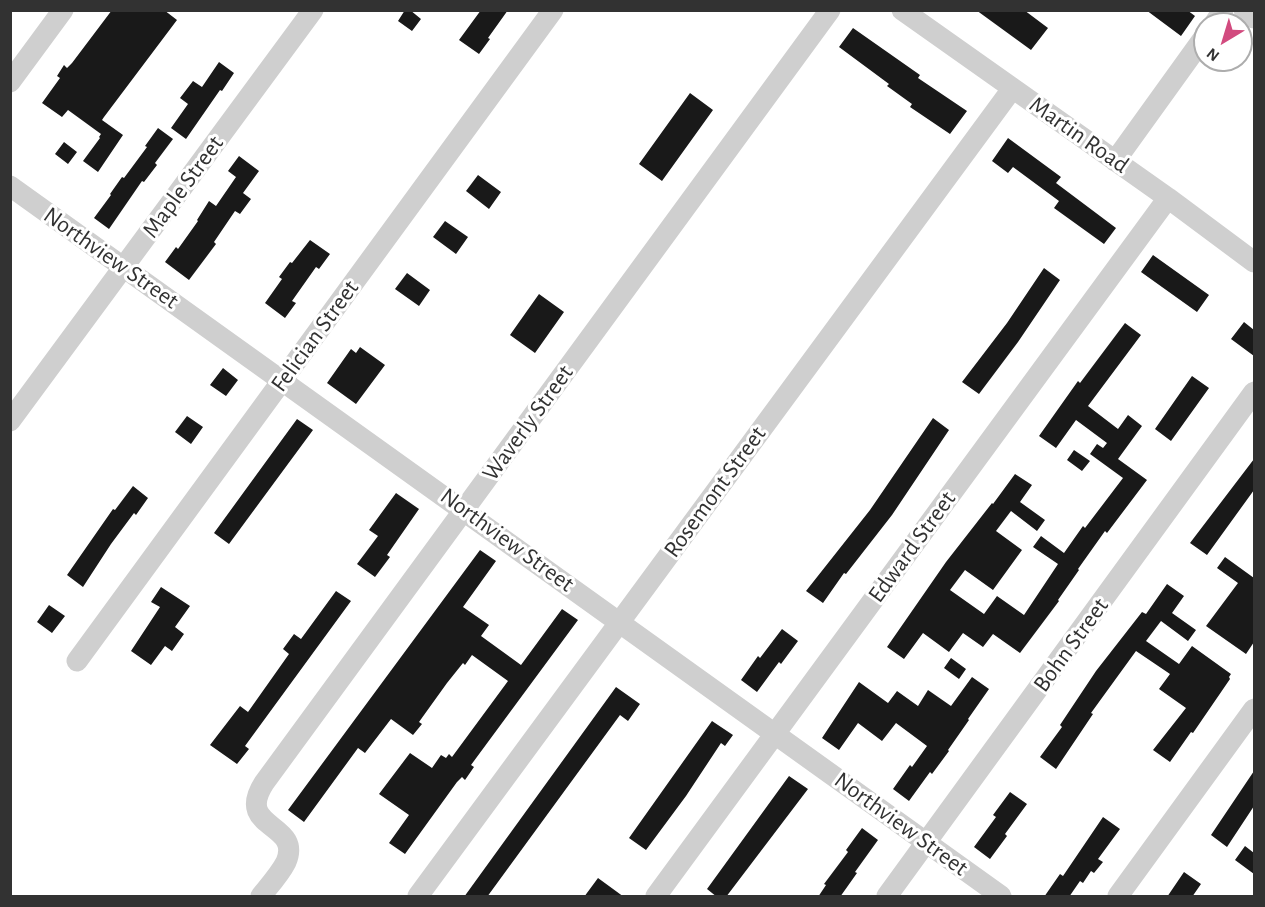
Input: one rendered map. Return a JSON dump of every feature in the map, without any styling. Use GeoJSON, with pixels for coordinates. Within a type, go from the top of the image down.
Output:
{"type":"FeatureCollection","features":[{"type":"Feature","properties":{"kind":"street"},"geometry":{"type":"LineString","coordinates":[[10,82],[63,10]]}},
{"type":"Feature","properties":{"kind":"street","name":"Maple Street"},"geometry":{"type":"LineString","coordinates":[[10,421],[313,10]]}},
{"type":"Feature","properties":{"kind":"street","name":"Felician Street"},"geometry":{"type":"LineString","coordinates":[[77,661],[553,10]]}},
{"type":"Feature","properties":{"kind":"street","name":"Waverly Street"},"geometry":{"type":"LineString","coordinates":[[261,897],[283,867],[288,852],[283,835],[259,815],[255,799],[259,792],[830,10]]}},
{"type":"Feature","properties":{"kind":"street","name":"Martin Road"},"geometry":{"type":"LineString","coordinates":[[902,10],[1254,262]]}},
{"type":"Feature","properties":{"kind":"street"},"geometry":{"type":"LineString","coordinates":[[1244,10],[1254,18]]}},
{"type":"Feature","properties":{"kind":"street"},"geometry":{"type":"LineString","coordinates":[[1115,161],[1193,53]]}},
{"type":"Feature","properties":{"kind":"street","name":"Rosemont Street"},"geometry":{"type":"LineString","coordinates":[[418,897],[1012,89]]}},
{"type":"Feature","properties":{"kind":"street","name":"Northview Street"},"geometry":{"type":"LineString","coordinates":[[10,186],[620,621],[1001,897]]}},
{"type":"Feature","properties":{"kind":"street","name":"Edward Street"},"geometry":{"type":"LineString","coordinates":[[656,897],[1167,198]]}},
{"type":"Feature","properties":{"kind":"street","name":"Bohn Street"},"geometry":{"type":"LineString","coordinates":[[887,897],[1254,392]]}},
{"type":"Feature","properties":{"kind":"street"},"geometry":{"type":"LineString","coordinates":[[1118,897],[1254,709]]}},
{"type":"Feature","properties":{"kind":"building"},"geometry":{"type":"Polygon","coordinates":[[[112,10],[164,10],[177,20],[102,120],[123,135],[98,172],[83,161],[101,134],[68,110],[62,117],[42,103],[60,78],[57,76],[64,65],[67,68],[72,63],[112,10]]]}},
{"type":"Feature","properties":{"kind":"building"},"geometry":{"type":"Polygon","coordinates":[[[405,10],[410,10],[421,19],[412,31],[398,21],[405,10]]]}},
{"type":"Feature","properties":{"kind":"building"},"geometry":{"type":"Polygon","coordinates":[[[481,10],[508,10],[479,54],[459,40],[481,10]]]}},
{"type":"Feature","properties":{"kind":"building"},"geometry":{"type":"Polygon","coordinates":[[[976,10],[1024,10],[1048,28],[1031,50],[976,10]]]}},
{"type":"Feature","properties":{"kind":"building"},"geometry":{"type":"Polygon","coordinates":[[[1146,10],[1187,10],[1193,14],[1193,19],[1181,36],[1146,10]]]}},
{"type":"Feature","properties":{"kind":"building"},"geometry":{"type":"Polygon","coordinates":[[[853,28],[920,75],[918,78],[967,111],[950,134],[910,107],[912,104],[887,86],[889,84],[839,47],[853,28]]]}},
{"type":"Feature","properties":{"kind":"building"},"geometry":{"type":"Polygon","coordinates":[[[219,62],[234,73],[186,139],[171,128],[188,104],[180,98],[193,81],[202,87],[219,62]]]}},
{"type":"Feature","properties":{"kind":"building"},"geometry":{"type":"Polygon","coordinates":[[[690,93],[713,110],[662,181],[639,164],[690,93]]]}},
{"type":"Feature","properties":{"kind":"building"},"geometry":{"type":"Polygon","coordinates":[[[158,128],[173,139],[155,163],[157,165],[144,182],[142,181],[109,229],[94,218],[122,177],[124,178],[147,147],[145,146],[158,128]]]}},
{"type":"Feature","properties":{"kind":"building"},"geometry":{"type":"Polygon","coordinates":[[[1008,138],[1061,177],[1056,183],[1116,228],[1104,244],[1054,208],[1059,201],[1013,167],[1008,173],[992,161],[1008,138]]]}},
{"type":"Feature","properties":{"kind":"building"},"geometry":{"type":"Polygon","coordinates":[[[64,142],[77,152],[68,164],[55,154],[64,142]]]}},
{"type":"Feature","properties":{"kind":"building"},"geometry":{"type":"Polygon","coordinates":[[[239,156],[259,171],[243,193],[251,199],[240,214],[235,211],[214,242],[216,244],[189,280],[165,262],[176,247],[178,249],[209,201],[216,206],[236,177],[228,171],[239,156]]]}},
{"type":"Feature","properties":{"kind":"building"},"geometry":{"type":"Polygon","coordinates":[[[478,175],[501,192],[489,209],[466,191],[478,175]]]}},
{"type":"Feature","properties":{"kind":"building"},"geometry":{"type":"Polygon","coordinates":[[[445,221],[468,237],[456,254],[433,237],[445,221]]]}},
{"type":"Feature","properties":{"kind":"building"},"geometry":{"type":"Polygon","coordinates":[[[310,240],[330,254],[319,269],[316,267],[292,301],[296,303],[285,318],[265,303],[282,279],[279,277],[310,240]]]}},
{"type":"Feature","properties":{"kind":"building"},"geometry":{"type":"Polygon","coordinates":[[[1153,255],[1209,295],[1197,312],[1141,272],[1153,255]]]}},
{"type":"Feature","properties":{"kind":"building"},"geometry":{"type":"Polygon","coordinates":[[[1044,268],[1060,280],[979,394],[962,382],[1007,323],[1044,268]]]}},
{"type":"Feature","properties":{"kind":"building"},"geometry":{"type":"Polygon","coordinates":[[[407,273],[430,290],[419,306],[395,289],[407,273]]]}},
{"type":"Feature","properties":{"kind":"building"},"geometry":{"type":"Polygon","coordinates":[[[539,294],[564,312],[535,353],[510,335],[539,294]]]}},
{"type":"Feature","properties":{"kind":"building"},"geometry":{"type":"Polygon","coordinates":[[[1244,322],[1254,330],[1254,356],[1231,339],[1244,322]]]}},
{"type":"Feature","properties":{"kind":"building"},"geometry":{"type":"Polygon","coordinates":[[[1125,323],[1141,335],[1088,406],[1118,429],[1128,415],[1142,426],[1118,459],[1147,480],[1107,533],[1105,531],[1059,601],[1020,653],[993,634],[983,647],[963,633],[949,652],[923,633],[904,659],[887,647],[946,562],[1015,474],[1032,485],[1020,502],[1045,520],[1037,531],[1011,511],[996,531],[1022,550],[993,590],[965,570],[950,590],[984,614],[997,596],[1024,615],[1058,564],[1033,547],[1041,536],[1064,553],[1123,478],[1090,454],[1097,444],[1103,448],[1107,443],[1076,420],[1056,448],[1039,436],[1078,381],[1080,383],[1125,323]]]}},
{"type":"Feature","properties":{"kind":"building"},"geometry":{"type":"Polygon","coordinates":[[[360,347],[385,365],[356,404],[327,383],[351,349],[356,353],[360,347]]]}},
{"type":"Feature","properties":{"kind":"building"},"geometry":{"type":"Polygon","coordinates":[[[223,368],[238,380],[226,396],[210,385],[223,368]]]}},
{"type":"Feature","properties":{"kind":"building"},"geometry":{"type":"Polygon","coordinates":[[[1192,376],[1209,388],[1171,441],[1155,429],[1192,376]]]}},
{"type":"Feature","properties":{"kind":"building"},"geometry":{"type":"Polygon","coordinates":[[[187,416],[203,427],[191,444],[175,432],[187,416]]]}},
{"type":"Feature","properties":{"kind":"building"},"geometry":{"type":"Polygon","coordinates":[[[933,418],[949,430],[892,515],[846,574],[844,573],[823,603],[806,591],[870,510],[933,418]]]}},
{"type":"Feature","properties":{"kind":"building"},"geometry":{"type":"Polygon","coordinates":[[[297,419],[313,430],[229,544],[214,533],[297,419]]]}},
{"type":"Feature","properties":{"kind":"building"},"geometry":{"type":"Polygon","coordinates":[[[1074,450],[1090,461],[1082,471],[1067,460],[1074,450]]]}},
{"type":"Feature","properties":{"kind":"building"},"geometry":{"type":"Polygon","coordinates":[[[1254,459],[1254,490],[1207,555],[1190,543],[1254,459]]]}},
{"type":"Feature","properties":{"kind":"building"},"geometry":{"type":"Polygon","coordinates":[[[133,486],[148,498],[111,544],[83,587],[67,575],[113,509],[115,510],[133,486]]]}},
{"type":"Feature","properties":{"kind":"building"},"geometry":{"type":"Polygon","coordinates":[[[396,493],[419,509],[387,555],[390,557],[375,577],[357,564],[378,536],[369,530],[396,493]]]}},
{"type":"Feature","properties":{"kind":"building"},"geometry":{"type":"Polygon","coordinates":[[[480,550],[496,561],[463,607],[489,625],[481,636],[521,665],[562,609],[578,620],[471,765],[474,767],[465,780],[462,777],[457,782],[405,854],[389,843],[409,815],[379,794],[410,753],[432,768],[441,755],[446,758],[449,754],[452,757],[508,681],[472,655],[447,683],[419,722],[422,724],[413,735],[391,719],[365,753],[358,748],[304,822],[288,810],[480,550]]]}},
{"type":"Feature","properties":{"kind":"building"},"geometry":{"type":"Polygon","coordinates":[[[1225,557],[1254,578],[1254,642],[1246,654],[1206,626],[1238,583],[1217,568],[1225,557]]]}},
{"type":"Feature","properties":{"kind":"building"},"geometry":{"type":"Polygon","coordinates":[[[1167,584],[1184,596],[1172,613],[1196,630],[1188,641],[1161,621],[1146,641],[1179,664],[1192,646],[1231,674],[1230,679],[1170,762],[1153,750],[1186,708],[1159,689],[1170,674],[1136,651],[1091,713],[1093,714],[1056,769],[1040,757],[1062,727],[1060,725],[1096,671],[1142,612],[1146,614],[1167,584]]]}},
{"type":"Feature","properties":{"kind":"building"},"geometry":{"type":"Polygon","coordinates":[[[161,587],[190,606],[175,627],[184,634],[172,651],[165,646],[151,665],[131,651],[160,607],[151,602],[161,587]]]}},
{"type":"Feature","properties":{"kind":"building"},"geometry":{"type":"Polygon","coordinates":[[[336,591],[351,601],[245,746],[249,749],[237,764],[210,745],[240,706],[248,712],[289,654],[283,649],[294,634],[301,639],[336,591]]]}},
{"type":"Feature","properties":{"kind":"building"},"geometry":{"type":"Polygon","coordinates":[[[49,605],[65,616],[52,633],[37,622],[49,605]]]}},
{"type":"Feature","properties":{"kind":"building"},"geometry":{"type":"Polygon","coordinates":[[[782,629],[798,641],[757,692],[741,680],[782,629]]]}},
{"type":"Feature","properties":{"kind":"building"},"geometry":{"type":"Polygon","coordinates":[[[951,658],[966,669],[959,679],[944,668],[951,658]]]}},
{"type":"Feature","properties":{"kind":"building"},"geometry":{"type":"Polygon","coordinates":[[[972,677],[989,689],[949,751],[909,801],[893,789],[927,746],[896,723],[882,741],[858,723],[839,750],[822,738],[859,682],[888,703],[897,691],[918,706],[928,690],[951,706],[972,677]]]}},
{"type":"Feature","properties":{"kind":"building"},"geometry":{"type":"Polygon","coordinates":[[[616,687],[640,704],[628,721],[620,715],[487,897],[464,897],[616,687]]]}},
{"type":"Feature","properties":{"kind":"building"},"geometry":{"type":"Polygon","coordinates":[[[712,721],[733,735],[725,746],[721,743],[646,850],[629,838],[712,721]]]}},
{"type":"Feature","properties":{"kind":"building"},"geometry":{"type":"Polygon","coordinates":[[[1254,771],[1254,806],[1227,847],[1211,835],[1254,771]]]}},
{"type":"Feature","properties":{"kind":"building"},"geometry":{"type":"Polygon","coordinates":[[[789,776],[808,789],[726,897],[717,897],[707,889],[789,776]]]}},
{"type":"Feature","properties":{"kind":"building"},"geometry":{"type":"Polygon","coordinates":[[[1010,792],[1027,804],[990,859],[974,847],[996,817],[993,815],[1010,792]]]}},
{"type":"Feature","properties":{"kind":"building"},"geometry":{"type":"Polygon","coordinates":[[[1103,817],[1120,829],[1098,859],[1103,862],[1094,873],[1091,871],[1083,883],[1080,881],[1069,897],[1044,897],[1060,874],[1063,876],[1103,817]]]}},
{"type":"Feature","properties":{"kind":"building"},"geometry":{"type":"Polygon","coordinates":[[[862,828],[878,840],[855,872],[857,873],[840,897],[818,897],[826,885],[824,884],[848,852],[846,850],[862,828]]]}},
{"type":"Feature","properties":{"kind":"building"},"geometry":{"type":"Polygon","coordinates":[[[1245,846],[1254,853],[1254,874],[1235,860],[1245,846]]]}},
{"type":"Feature","properties":{"kind":"building"},"geometry":{"type":"Polygon","coordinates":[[[1184,872],[1201,884],[1192,897],[1167,897],[1184,872]]]}},
{"type":"Feature","properties":{"kind":"building"},"geometry":{"type":"Polygon","coordinates":[[[598,878],[624,897],[584,897],[598,878]]]}}]}
